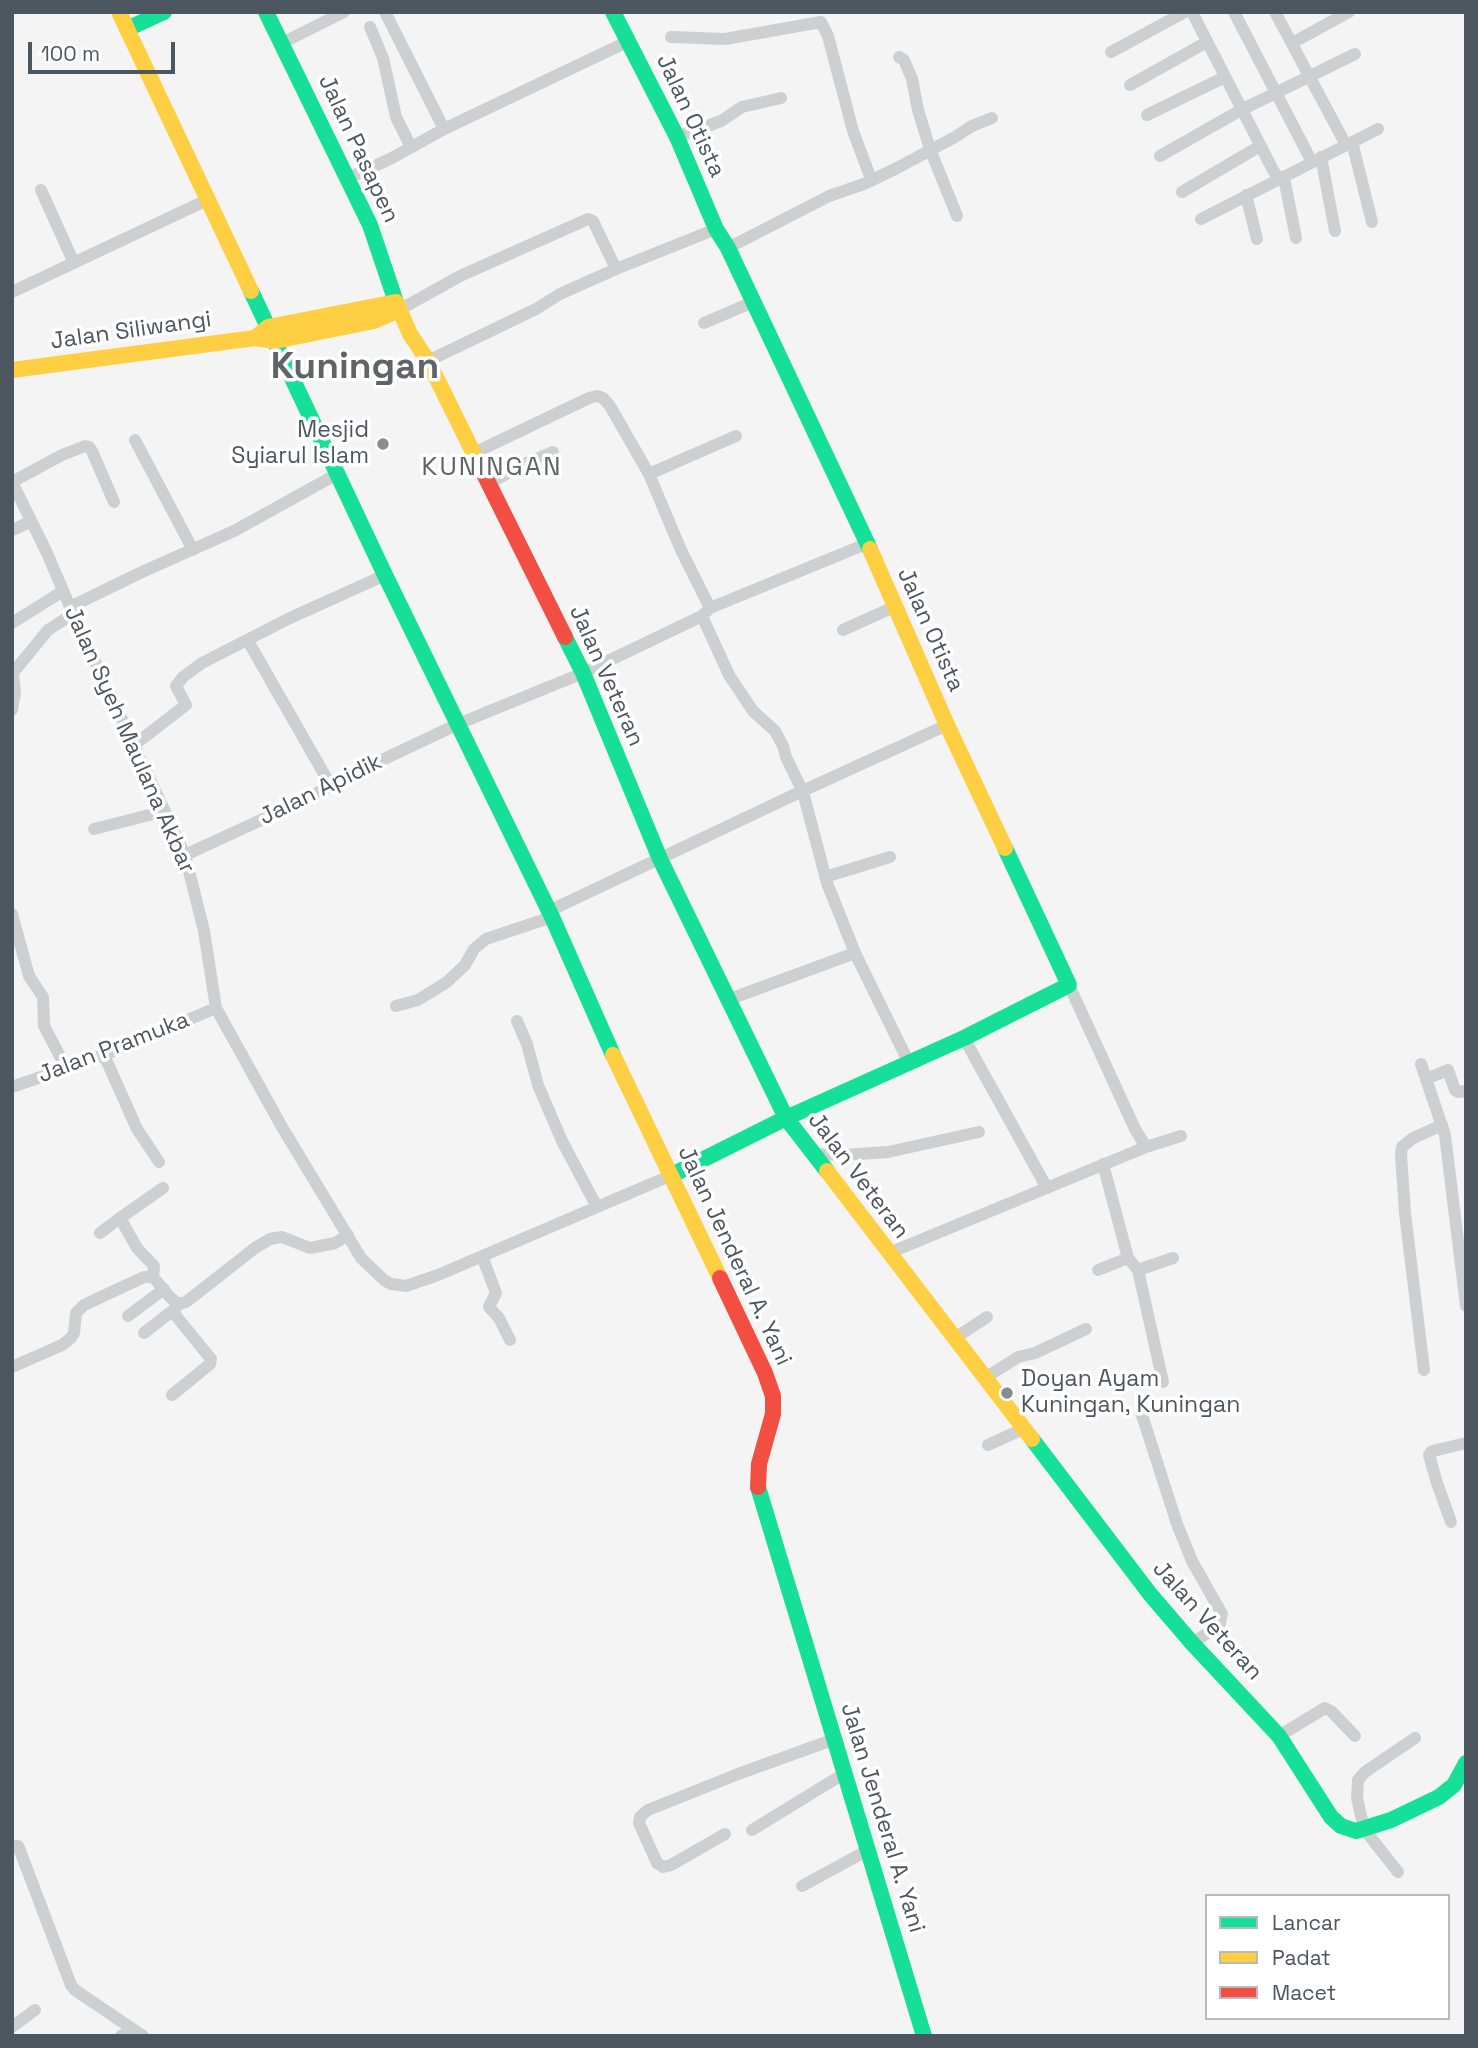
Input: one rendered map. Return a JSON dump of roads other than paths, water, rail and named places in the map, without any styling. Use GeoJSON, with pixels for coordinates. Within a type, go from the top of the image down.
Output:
{"type":"FeatureCollection","features":[{"type":"Feature","properties":{"kind":"main road","name":"Jalan Jenderal A. Yani"},"geometry":{"type":"LineString","coordinates":[[119,12],[385,575],[550,914],[624,1079],[765,1373],[773,1396],[773,1414],[759,1464],[758,1485],[762,1502],[924,2036]]}},
{"type":"Feature","properties":{"kind":"main road"},"geometry":{"type":"LineString","coordinates":[[127,29],[164,12]]}},
{"type":"Feature","properties":{"kind":"main road","name":"Jalan Pasapen"},"geometry":{"type":"LineString","coordinates":[[266,12],[370,225],[397,306],[410,334]]}},
{"type":"Feature","properties":{"kind":"main road","name":"Jalan Otista"},"geometry":{"type":"LineString","coordinates":[[613,12],[677,137],[716,229],[728,248],[896,606],[947,725],[1069,985]]}},
{"type":"Feature","properties":{"kind":"main road","name":"Jalan Siliwangi"},"geometry":{"type":"LineString","coordinates":[[12,370],[374,321],[397,306]]}},
{"type":"Feature","properties":{"kind":"main road","name":"Jalan Veteran"},"geometry":{"type":"LineString","coordinates":[[410,334],[428,361],[583,673],[660,859],[786,1118],[1110,1542],[1192,1643],[1279,1737],[1331,1817],[1341,1826],[1356,1831],[1367,1828]]}},
{"type":"Feature","properties":{"kind":"main road"},"geometry":{"type":"LineString","coordinates":[[672,1175],[786,1118],[964,1038],[1069,985]]}},
{"type":"Feature","properties":{"kind":"main road"},"geometry":{"type":"LineString","coordinates":[[1367,1828],[1391,1820],[1439,1797],[1454,1785],[1466,1763]]}},
{"type":"Feature","properties":{"kind":"street"},"geometry":{"type":"LineString","coordinates":[[282,43],[344,12]]}},
{"type":"Feature","properties":{"kind":"street"},"geometry":{"type":"LineString","coordinates":[[385,12],[444,129]]}},
{"type":"Feature","properties":{"kind":"street"},"geometry":{"type":"LineString","coordinates":[[1111,51],[1185,12]]}},
{"type":"Feature","properties":{"kind":"street"},"geometry":{"type":"LineString","coordinates":[[1192,12],[1274,172],[1285,183],[1296,238]]}},
{"type":"Feature","properties":{"kind":"street"},"geometry":{"type":"LineString","coordinates":[[1234,12],[1276,93],[1316,159],[1335,232]]}},
{"type":"Feature","properties":{"kind":"street"},"geometry":{"type":"LineString","coordinates":[[1275,12],[1349,143],[1371,222]]}},
{"type":"Feature","properties":{"kind":"street"},"geometry":{"type":"LineString","coordinates":[[1320,12],[1326,24]]}},
{"type":"Feature","properties":{"kind":"street"},"geometry":{"type":"LineString","coordinates":[[1292,43],[1349,12]]}},
{"type":"Feature","properties":{"kind":"street"},"geometry":{"type":"LineString","coordinates":[[671,37],[725,39],[821,22],[828,36],[853,131],[871,179]]}},
{"type":"Feature","properties":{"kind":"street"},"geometry":{"type":"LineString","coordinates":[[370,27],[386,68],[396,117],[411,147]]}},
{"type":"Feature","properties":{"kind":"street"},"geometry":{"type":"LineString","coordinates":[[348,178],[629,41]]}},
{"type":"Feature","properties":{"kind":"street"},"geometry":{"type":"LineString","coordinates":[[1130,85],[1207,42]]}},
{"type":"Feature","properties":{"kind":"street"},"geometry":{"type":"LineString","coordinates":[[1160,156],[1241,110],[1355,54]]}},
{"type":"Feature","properties":{"kind":"street"},"geometry":{"type":"LineString","coordinates":[[899,57],[904,60],[912,79],[930,149],[957,216]]}},
{"type":"Feature","properties":{"kind":"street"},"geometry":{"type":"LineString","coordinates":[[1147,115],[1225,77]]}},
{"type":"Feature","properties":{"kind":"street"},"geometry":{"type":"LineString","coordinates":[[677,137],[721,121],[743,107],[781,98]]}},
{"type":"Feature","properties":{"kind":"street"},"geometry":{"type":"LineString","coordinates":[[728,248],[829,196],[864,184],[897,168],[972,126],[992,118]]}},
{"type":"Feature","properties":{"kind":"street"},"geometry":{"type":"LineString","coordinates":[[1200,219],[1378,129]]}},
{"type":"Feature","properties":{"kind":"street"},"geometry":{"type":"LineString","coordinates":[[1182,192],[1260,146]]}},
{"type":"Feature","properties":{"kind":"street"},"geometry":{"type":"LineString","coordinates":[[41,190],[74,263]]}},
{"type":"Feature","properties":{"kind":"street"},"geometry":{"type":"LineString","coordinates":[[1246,195],[1257,239]]}},
{"type":"Feature","properties":{"kind":"street"},"geometry":{"type":"LineString","coordinates":[[12,292],[207,200]]}},
{"type":"Feature","properties":{"kind":"street"},"geometry":{"type":"LineString","coordinates":[[397,306],[588,219],[593,221],[616,269]]}},
{"type":"Feature","properties":{"kind":"street"},"geometry":{"type":"LineString","coordinates":[[428,361],[536,309],[560,294],[716,229]]}},
{"type":"Feature","properties":{"kind":"street"},"geometry":{"type":"LineString","coordinates":[[704,323],[753,302]]}},
{"type":"Feature","properties":{"kind":"street"},"geometry":{"type":"LineString","coordinates":[[474,453],[589,398],[603,398],[610,406],[649,474],[706,612],[729,676],[753,711],[775,731],[803,792],[825,877],[855,953],[909,1063]]}},
{"type":"Feature","properties":{"kind":"street"},"geometry":{"type":"LineString","coordinates":[[649,474],[736,436]]}},
{"type":"Feature","properties":{"kind":"street"},"geometry":{"type":"LineString","coordinates":[[135,440],[193,550]]}},
{"type":"Feature","properties":{"kind":"street"},"geometry":{"type":"LineString","coordinates":[[12,482],[62,454],[85,446],[92,451],[114,502]]}},
{"type":"Feature","properties":{"kind":"street"},"geometry":{"type":"LineString","coordinates":[[490,483],[553,452]]}},
{"type":"Feature","properties":{"kind":"street"},"geometry":{"type":"LineString","coordinates":[[12,710],[15,692],[12,674],[48,630],[71,610],[234,531],[339,473]]}},
{"type":"Feature","properties":{"kind":"street","name":"Jalan Syeh Maulana Akbar"},"geometry":{"type":"LineString","coordinates":[[12,482],[185,855],[204,931],[216,1008],[282,1128],[362,1258],[384,1280],[402,1287],[438,1275],[672,1175]]}},
{"type":"Feature","properties":{"kind":"street"},"geometry":{"type":"LineString","coordinates":[[12,530],[30,522]]}},
{"type":"Feature","properties":{"kind":"street","name":"Jalan Apidik"},"geometry":{"type":"LineString","coordinates":[[185,855],[458,724],[583,673],[706,612],[866,544]]}},
{"type":"Feature","properties":{"kind":"street"},"geometry":{"type":"LineString","coordinates":[[134,745],[186,705],[176,686],[183,677],[202,663],[288,619],[385,575]]}},
{"type":"Feature","properties":{"kind":"street"},"geometry":{"type":"LineString","coordinates":[[12,623],[63,591]]}},
{"type":"Feature","properties":{"kind":"street"},"geometry":{"type":"LineString","coordinates":[[843,630],[896,606]]}},
{"type":"Feature","properties":{"kind":"street"},"geometry":{"type":"LineString","coordinates":[[248,641],[331,786]]}},
{"type":"Feature","properties":{"kind":"street"},"geometry":{"type":"LineString","coordinates":[[396,1006],[418,1000],[447,982],[465,965],[474,949],[486,939],[550,914],[660,859],[947,725]]}},
{"type":"Feature","properties":{"kind":"street"},"geometry":{"type":"LineString","coordinates":[[94,829],[165,811]]}},
{"type":"Feature","properties":{"kind":"street"},"geometry":{"type":"LineString","coordinates":[[825,877],[890,857]]}},
{"type":"Feature","properties":{"kind":"street"},"geometry":{"type":"LineString","coordinates":[[12,914],[29,976],[43,997],[44,1026],[69,1069]]}},
{"type":"Feature","properties":{"kind":"street"},"geometry":{"type":"LineString","coordinates":[[727,1000],[855,953]]}},
{"type":"Feature","properties":{"kind":"street"},"geometry":{"type":"LineString","coordinates":[[1069,985],[1135,1129],[1146,1147]]}},
{"type":"Feature","properties":{"kind":"street","name":"Jalan Pramuka"},"geometry":{"type":"LineString","coordinates":[[12,1087],[69,1069],[216,1008]]}},
{"type":"Feature","properties":{"kind":"street"},"geometry":{"type":"LineString","coordinates":[[517,1021],[527,1044],[538,1085],[597,1207]]}},
{"type":"Feature","properties":{"kind":"street"},"geometry":{"type":"LineString","coordinates":[[964,1038],[1046,1188]]}},
{"type":"Feature","properties":{"kind":"street"},"geometry":{"type":"LineString","coordinates":[[104,1055],[137,1129],[159,1162]]}},
{"type":"Feature","properties":{"kind":"street"},"geometry":{"type":"LineString","coordinates":[[1421,1065],[1442,1125],[1451,1175],[1466,1306]]}},
{"type":"Feature","properties":{"kind":"street"},"geometry":{"type":"LineString","coordinates":[[1426,1079],[1448,1070],[1456,1091],[1466,1091]]}},
{"type":"Feature","properties":{"kind":"street"},"geometry":{"type":"LineString","coordinates":[[1424,1370],[1405,1213],[1401,1154],[1402,1147],[1413,1138],[1442,1125]]}},
{"type":"Feature","properties":{"kind":"street"},"geometry":{"type":"LineString","coordinates":[[812,1154],[888,1152],[979,1132]]}},
{"type":"Feature","properties":{"kind":"street"},"geometry":{"type":"LineString","coordinates":[[889,1254],[1103,1164],[1181,1136]]}},
{"type":"Feature","properties":{"kind":"street"},"geometry":{"type":"LineString","coordinates":[[1103,1164],[1128,1258],[1138,1270],[1163,1382]]}},
{"type":"Feature","properties":{"kind":"street"},"geometry":{"type":"LineString","coordinates":[[100,1233],[163,1188]]}},
{"type":"Feature","properties":{"kind":"street"},"geometry":{"type":"LineString","coordinates":[[120,1218],[137,1248],[154,1266],[153,1277],[177,1303],[211,1359],[210,1364],[172,1395]]}},
{"type":"Feature","properties":{"kind":"street"},"geometry":{"type":"LineString","coordinates":[[144,1333],[270,1239],[282,1237],[310,1248],[335,1243],[348,1235]]}},
{"type":"Feature","properties":{"kind":"street"},"geometry":{"type":"LineString","coordinates":[[482,1256],[496,1293],[489,1307],[499,1318],[510,1340]]}},
{"type":"Feature","properties":{"kind":"street"},"geometry":{"type":"LineString","coordinates":[[1098,1270],[1128,1258]]}},
{"type":"Feature","properties":{"kind":"street"},"geometry":{"type":"LineString","coordinates":[[1138,1270],[1173,1258]]}},
{"type":"Feature","properties":{"kind":"street"},"geometry":{"type":"LineString","coordinates":[[12,1367],[62,1345],[71,1338],[76,1313],[86,1304],[144,1278],[153,1277]]}},
{"type":"Feature","properties":{"kind":"street"},"geometry":{"type":"LineString","coordinates":[[128,1316],[164,1289]]}},
{"type":"Feature","properties":{"kind":"street"},"geometry":{"type":"LineString","coordinates":[[956,1338],[987,1317]]}},
{"type":"Feature","properties":{"kind":"street"},"geometry":{"type":"LineString","coordinates":[[985,1378],[1018,1357],[1035,1353],[1086,1329]]}},
{"type":"Feature","properties":{"kind":"street"},"geometry":{"type":"LineString","coordinates":[[1141,1412],[1177,1524],[1192,1561],[1222,1614],[1219,1626],[1192,1643]]}},
{"type":"Feature","properties":{"kind":"street"},"geometry":{"type":"LineString","coordinates":[[988,1445],[1023,1429]]}},
{"type":"Feature","properties":{"kind":"street"},"geometry":{"type":"LineString","coordinates":[[1451,1522],[1429,1455],[1437,1450],[1466,1443]]}},
{"type":"Feature","properties":{"kind":"street"},"geometry":{"type":"LineString","coordinates":[[1279,1737],[1325,1708],[1355,1736]]}},
{"type":"Feature","properties":{"kind":"street"},"geometry":{"type":"LineString","coordinates":[[1398,1872],[1367,1828],[1357,1798],[1358,1780],[1364,1772],[1415,1738]]}},
{"type":"Feature","properties":{"kind":"street"},"geometry":{"type":"LineString","coordinates":[[725,1833],[663,1867],[657,1863],[639,1823],[640,1817],[648,1810],[835,1739]]}},
{"type":"Feature","properties":{"kind":"street"},"geometry":{"type":"LineString","coordinates":[[752,1830],[845,1773]]}},
{"type":"Feature","properties":{"kind":"street"},"geometry":{"type":"LineString","coordinates":[[12,1846],[19,1848],[71,1985],[138,2033]]}},
{"type":"Feature","properties":{"kind":"street"},"geometry":{"type":"LineString","coordinates":[[802,1886],[868,1850]]}},
{"type":"Feature","properties":{"kind":"street"},"geometry":{"type":"LineString","coordinates":[[12,2027],[35,2010]]}},
{"type":"Feature","properties":{"kind":"street"},"geometry":{"type":"LineString","coordinates":[[121,2036],[138,2033]]}},
{"type":"Feature","properties":{"kind":"place","name":"Mesjid Syiarul Islam"},"geometry":{"type":"Point","coordinates":[383,444]}},
{"type":"Feature","properties":{"kind":"place","name":"Doyan Ayam Kuningan, Kuningan"},"geometry":{"type":"Point","coordinates":[1007,1393]}},
{"type":"Feature","properties":{"kind":"district","name":"Kuningan"},"geometry":{"type":"Point","coordinates":[355,368]}},
{"type":"Feature","properties":{"kind":"district","name":"KUNINGAN"},"geometry":{"type":"Point","coordinates":[492,468]}}]}
